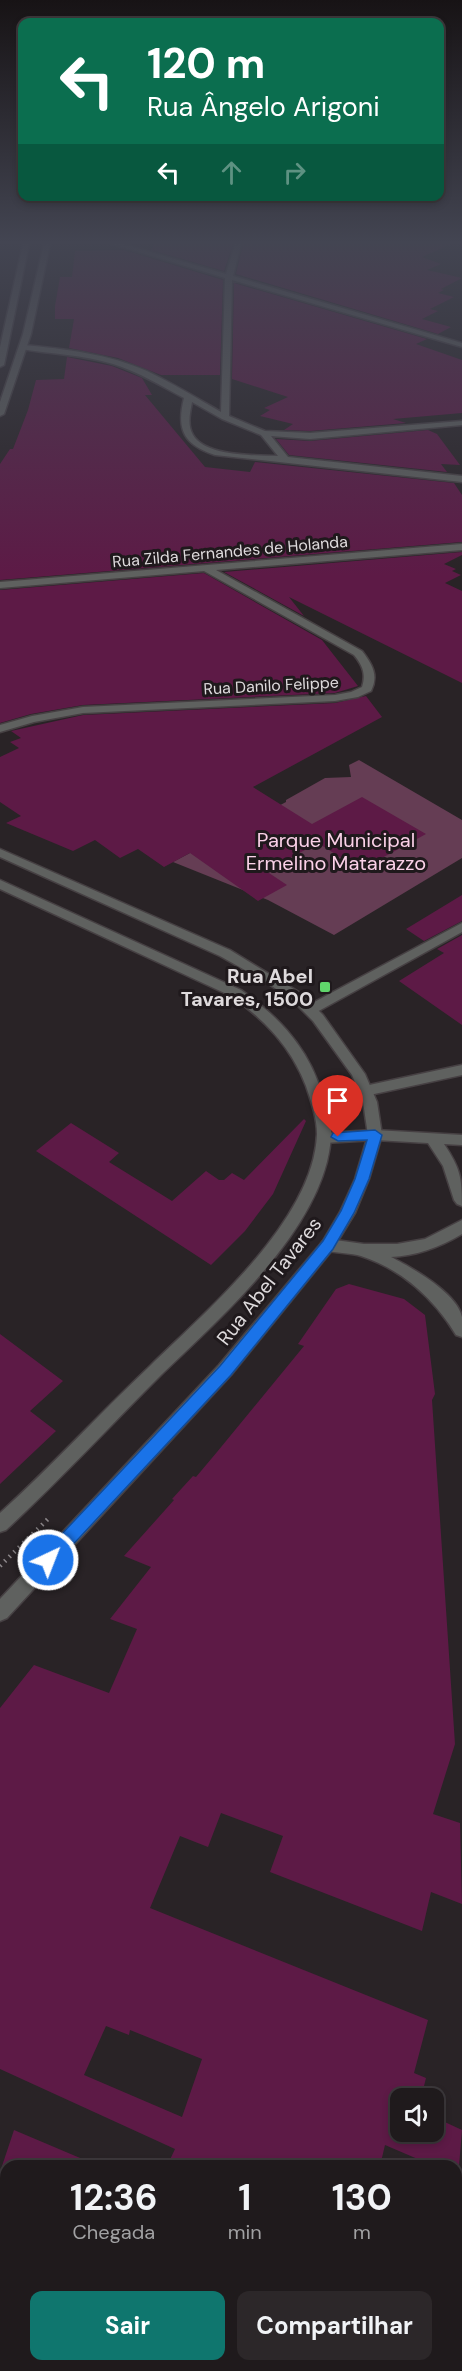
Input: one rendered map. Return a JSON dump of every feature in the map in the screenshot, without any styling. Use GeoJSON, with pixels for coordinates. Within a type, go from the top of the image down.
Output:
{"type":"FeatureCollection","features":[{"type":"Feature","properties":{"kind":"street"},"geometry":{"type":"LineString","coordinates":[[0,414],[21,355]]}},
{"type":"Feature","properties":{"kind":"street"},"geometry":{"type":"LineString","coordinates":[[79,355],[114,362],[144,373],[188,399],[264,433],[310,436],[462,423]]}},
{"type":"Feature","properties":{"kind":"street"},"geometry":{"type":"LineString","coordinates":[[225,417],[227,355]]}},
{"type":"Feature","properties":{"kind":"street"},"geometry":{"type":"LineString","coordinates":[[188,399],[185,420],[190,438],[197,445],[237,457],[285,459],[462,479]]}},
{"type":"Feature","properties":{"kind":"street"},"geometry":{"type":"LineString","coordinates":[[264,433],[285,459]]}},
{"type":"Feature","properties":{"kind":"street","name":"Rua Zilda Fernandes de Holanda"},"geometry":{"type":"LineString","coordinates":[[0,585],[462,547]]}},
{"type":"Feature","properties":{"kind":"street","name":"Rua Danilo Felippe"},"geometry":{"type":"LineString","coordinates":[[0,729],[32,719],[82,710],[335,698],[354,695],[367,689],[371,679],[369,666],[358,653],[207,569]]}},
{"type":"Feature","properties":{"kind":"street","name":"Rua Abel Tavares"},"geometry":{"type":"LineString","coordinates":[[0,853],[225,953],[271,979],[297,997],[335,1040],[358,1074],[370,1102],[375,1135],[362,1179],[347,1213],[328,1245],[225,1370],[0,1612]]}},
{"type":"Feature","properties":{"kind":"street","name":"Rua Abel Tavares"},"geometry":{"type":"LineString","coordinates":[[0,884],[236,993],[264,1011],[283,1032],[310,1077],[319,1104],[324,1138],[315,1178],[294,1220],[247,1280],[0,1524]]}},
{"type":"Feature","properties":{"kind":"street"},"geometry":{"type":"LineString","coordinates":[[310,1010],[462,927]]}},
{"type":"Feature","properties":{"kind":"street"},"geometry":{"type":"LineString","coordinates":[[365,1091],[462,1070]]}},
{"type":"Feature","properties":{"kind":"street"},"geometry":{"type":"LineString","coordinates":[[324,1138],[375,1135],[462,1140]]}},
{"type":"Feature","properties":{"kind":"street"},"geometry":{"type":"LineString","coordinates":[[432,1138],[450,1165],[462,1200]]}},
{"type":"Feature","properties":{"kind":"street"},"geometry":{"type":"LineString","coordinates":[[328,1245],[368,1252],[412,1249],[449,1235],[462,1226]]}},
{"type":"Feature","properties":{"kind":"street"},"geometry":{"type":"LineString","coordinates":[[368,1252],[415,1276],[435,1292],[451,1310],[462,1330]]}},
{"type":"Feature","properties":{"kind":"path"},"geometry":{"type":"LineString","coordinates":[[0,1566],[57,1510]]}},
{"type":"Feature","properties":{"kind":"green space","name":"Parque Municipal Ermelino Matarazzo"},"geometry":{"type":"Polygon","coordinates":[[[359,760],[462,820],[462,858],[334,935],[268,900],[173,862],[286,802],[325,778],[351,777],[349,765],[359,760]]]}},
{"type":"Feature","properties":{"kind":"building"},"geometry":{"type":"Polygon","coordinates":[[[102,355],[221,355],[220,375],[161,375],[118,358],[102,355]]]}},
{"type":"Feature","properties":{"kind":"building"},"geometry":{"type":"Polygon","coordinates":[[[233,355],[447,355],[462,360],[462,413],[393,419],[406,423],[310,431],[284,430],[293,424],[260,416],[270,410],[264,408],[288,397],[232,379],[233,355]]]}},
{"type":"Feature","properties":{"kind":"building"},"geometry":{"type":"Polygon","coordinates":[[[67,357],[112,366],[142,378],[152,395],[145,395],[205,467],[250,472],[255,462],[454,483],[462,495],[462,542],[0,580],[0,464],[10,449],[13,449],[28,410],[36,380],[64,379],[67,357]]]}},
{"type":"Feature","properties":{"kind":"building"},"geometry":{"type":"Polygon","coordinates":[[[428,430],[437,434],[460,465],[441,464],[447,472],[289,455],[276,439],[310,441],[428,430]]]}},
{"type":"Feature","properties":{"kind":"building"},"geometry":{"type":"Polygon","coordinates":[[[462,552],[462,555],[444,564],[456,569],[452,571],[461,575],[445,583],[462,591],[462,683],[289,597],[304,616],[224,572],[462,552]]]}},
{"type":"Feature","properties":{"kind":"building"},"geometry":{"type":"Polygon","coordinates":[[[204,573],[322,640],[358,686],[335,693],[83,705],[31,714],[0,723],[0,590],[204,573]]]}},
{"type":"Feature","properties":{"kind":"building"},"geometry":{"type":"Polygon","coordinates":[[[366,696],[382,717],[253,787],[312,824],[362,797],[426,834],[360,870],[318,843],[266,871],[287,885],[258,901],[190,853],[164,867],[138,849],[120,858],[95,840],[73,851],[6,823],[21,816],[0,802],[0,757],[19,748],[10,742],[21,738],[11,731],[83,715],[335,703],[366,696]]]}},
{"type":"Feature","properties":{"kind":"building"},"geometry":{"type":"Polygon","coordinates":[[[462,895],[462,921],[424,941],[406,929],[462,895]]]}},
{"type":"Feature","properties":{"kind":"building"},"geometry":{"type":"Polygon","coordinates":[[[462,935],[462,1025],[399,981],[444,953],[437,949],[462,935]]]}},
{"type":"Feature","properties":{"kind":"building"},"geometry":{"type":"Polygon","coordinates":[[[304,1119],[306,1121],[273,1194],[245,1231],[211,1265],[36,1151],[71,1123],[119,1153],[109,1162],[172,1201],[206,1171],[219,1180],[224,1180],[232,1173],[244,1180],[304,1119]]]}},
{"type":"Feature","properties":{"kind":"building"},"geometry":{"type":"Polygon","coordinates":[[[349,1284],[404,1299],[425,1315],[435,1394],[432,1400],[455,1744],[433,1814],[460,1823],[462,1904],[431,1892],[422,1931],[270,1872],[283,1836],[221,1813],[208,1847],[180,1836],[150,1908],[428,2020],[414,2073],[426,2078],[424,2088],[390,2088],[390,2142],[444,2142],[444,2122],[462,2130],[460,2160],[420,2160],[385,2145],[381,2160],[170,2160],[175,2149],[0,2069],[0,1708],[34,1665],[109,1693],[137,1629],[110,1619],[151,1567],[124,1556],[174,1500],[172,1499],[193,1476],[196,1477],[304,1346],[298,1344],[336,1289],[349,1284]],[[106,2026],[84,2075],[182,2117],[202,2059],[130,2030],[129,2035],[106,2026]]]}},
{"type":"Feature","properties":{"kind":"building"},"geometry":{"type":"Polygon","coordinates":[[[0,1334],[63,1381],[30,1411],[56,1431],[0,1484],[0,1334]]]}},
{"type":"Feature","properties":{"kind":"building"},"geometry":{"type":"Polygon","coordinates":[[[14,2130],[85,2160],[4,2160],[14,2130]]]}},
{"type":"Feature","properties":{"kind":"place","name":"Rua Abel Tavares, 1500"},"geometry":{"type":"Point","coordinates":[325,987]}},
{"type":"Feature","properties":{"kind":"route"},"geometry":{"type":"LineString","coordinates":[[48,1560],[225,1370],[328,1245],[347,1213],[362,1179],[375,1135],[338,1137]]}}]}
